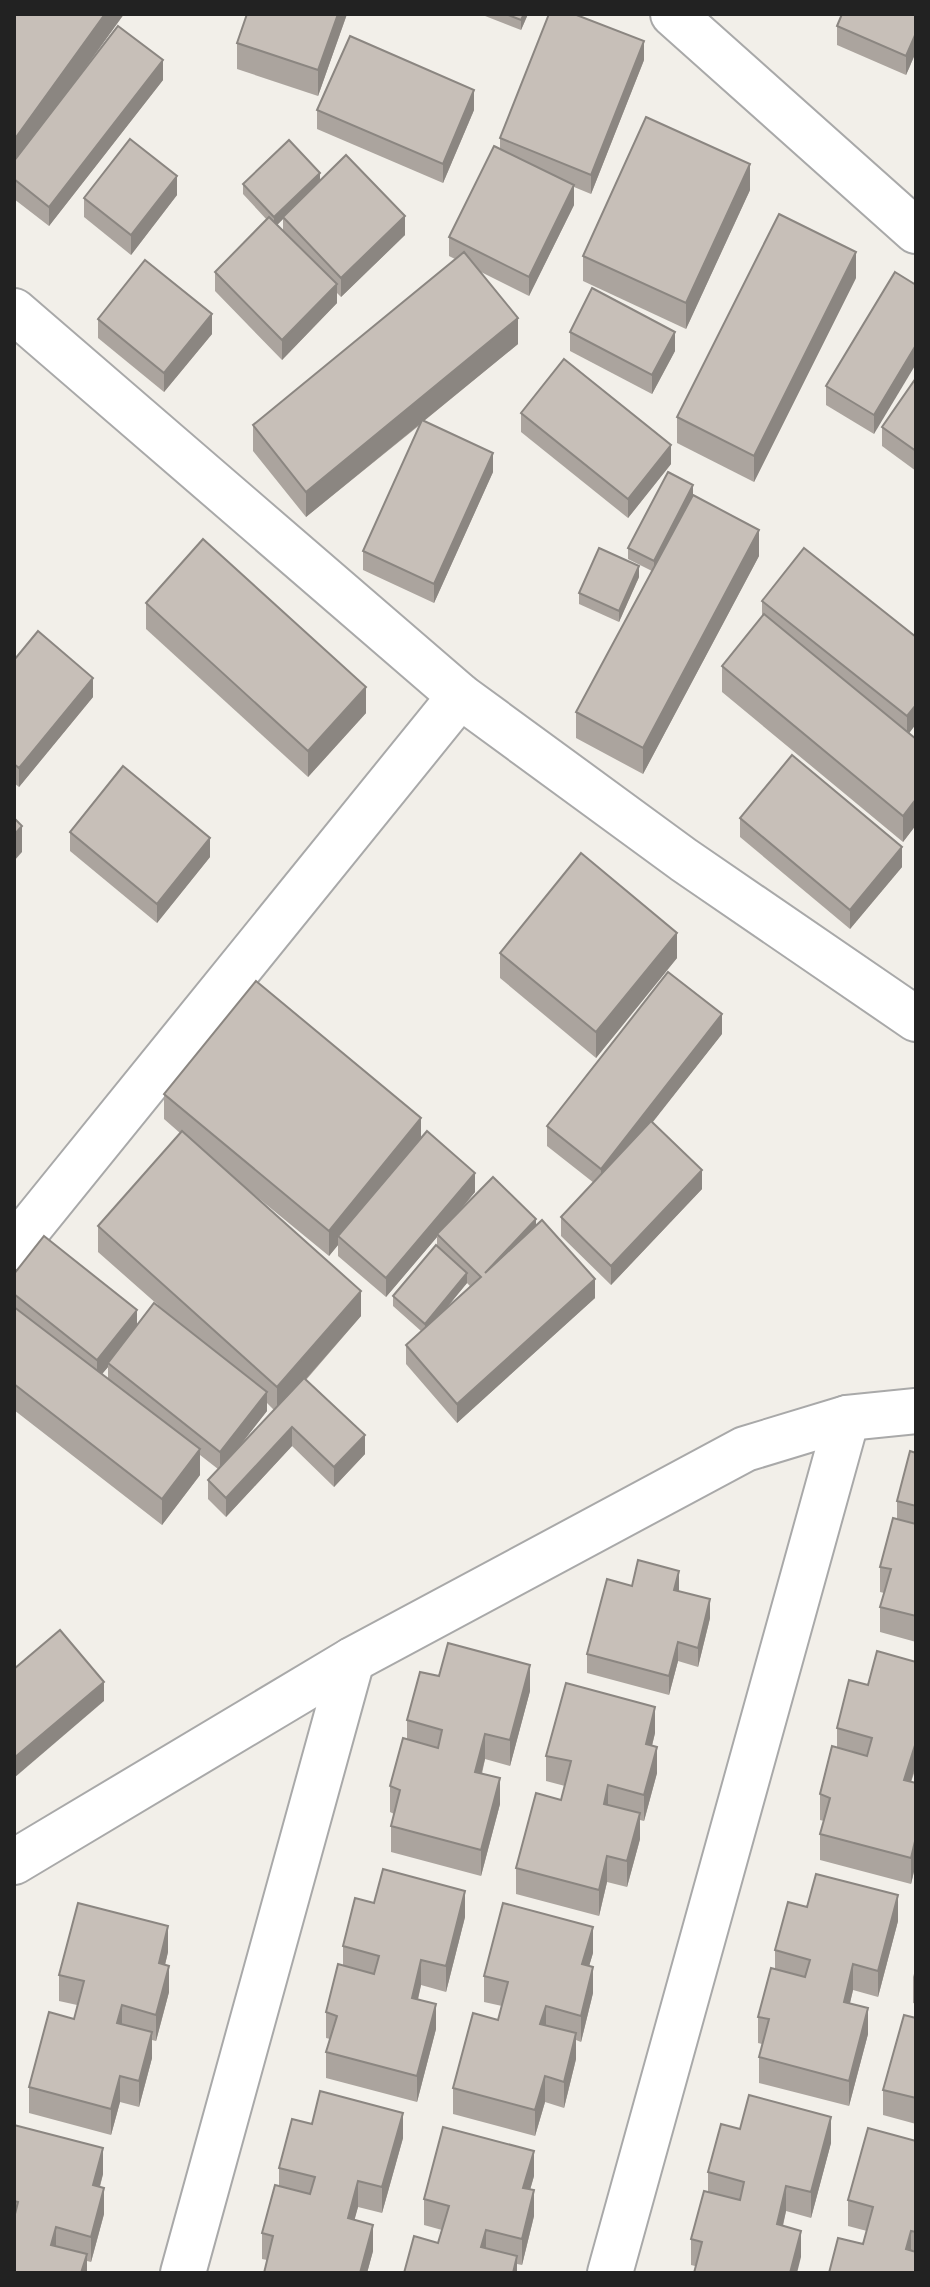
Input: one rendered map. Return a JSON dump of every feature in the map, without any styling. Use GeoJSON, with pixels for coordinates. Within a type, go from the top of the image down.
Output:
{"type":"FeatureCollection","features":[{"type":"Feature","properties":{"kind":"street"},"geometry":{"type":"LineString","coordinates":[[673,14],[916,231]]}},
{"type":"Feature","properties":{"kind":"street"},"geometry":{"type":"LineString","coordinates":[[14,311],[460,696],[684,860],[916,1019]]}},
{"type":"Feature","properties":{"kind":"street"},"geometry":{"type":"LineString","coordinates":[[23,1219],[460,696]]}},
{"type":"Feature","properties":{"kind":"street"},"geometry":{"type":"LineString","coordinates":[[14,1862],[352,1660],[745,1449],[847,1418],[916,1411]]}},
{"type":"Feature","properties":{"kind":"street"},"geometry":{"type":"LineString","coordinates":[[610,2273],[847,1418]]}},
{"type":"Feature","properties":{"kind":"street"},"geometry":{"type":"LineString","coordinates":[[183,2273],[352,1660]]}},
{"type":"Feature","properties":{"kind":"building"},"geometry":{"type":"Polygon","coordinates":[[[14,14],[105,14],[14,140],[14,14]]]}},
{"type":"Feature","properties":{"kind":"building"},"geometry":{"type":"Polygon","coordinates":[[[247,14],[338,14],[318,70],[237,43],[247,14]]]}},
{"type":"Feature","properties":{"kind":"building"},"geometry":{"type":"Polygon","coordinates":[[[506,14],[524,14],[521,20],[506,14]]]}},
{"type":"Feature","properties":{"kind":"building"},"geometry":{"type":"Polygon","coordinates":[[[549,14],[574,14],[644,41],[591,175],[500,138],[549,14]]]}},
{"type":"Feature","properties":{"kind":"building"},"geometry":{"type":"Polygon","coordinates":[[[842,14],[916,14],[916,33],[906,56],[837,26],[842,14]]]}},
{"type":"Feature","properties":{"kind":"building"},"geometry":{"type":"Polygon","coordinates":[[[118,26],[163,60],[49,207],[14,179],[14,161],[118,26]]]}},
{"type":"Feature","properties":{"kind":"building"},"geometry":{"type":"Polygon","coordinates":[[[350,36],[474,90],[443,164],[317,110],[350,36]]]}},
{"type":"Feature","properties":{"kind":"building"},"geometry":{"type":"Polygon","coordinates":[[[646,117],[750,164],[686,303],[583,256],[646,117]]]}},
{"type":"Feature","properties":{"kind":"building"},"geometry":{"type":"Polygon","coordinates":[[[130,139],[177,176],[131,235],[84,198],[130,139]]]}},
{"type":"Feature","properties":{"kind":"building"},"geometry":{"type":"Polygon","coordinates":[[[289,140],[320,173],[274,217],[243,184],[289,140]]]}},
{"type":"Feature","properties":{"kind":"building"},"geometry":{"type":"Polygon","coordinates":[[[494,146],[574,185],[529,277],[449,237],[494,146]]]}},
{"type":"Feature","properties":{"kind":"building"},"geometry":{"type":"Polygon","coordinates":[[[346,155],[405,216],[341,278],[283,217],[346,155]]]}},
{"type":"Feature","properties":{"kind":"building"},"geometry":{"type":"Polygon","coordinates":[[[779,214],[856,252],[754,456],[677,417],[779,214]]]}},
{"type":"Feature","properties":{"kind":"building"},"geometry":{"type":"Polygon","coordinates":[[[269,217],[337,284],[282,340],[215,272],[269,217]]]}},
{"type":"Feature","properties":{"kind":"building"},"geometry":{"type":"Polygon","coordinates":[[[464,252],[518,318],[306,492],[253,425],[464,252]]]}},
{"type":"Feature","properties":{"kind":"building"},"geometry":{"type":"Polygon","coordinates":[[[145,260],[212,314],[164,373],[98,319],[145,260]]]}},
{"type":"Feature","properties":{"kind":"building"},"geometry":{"type":"Polygon","coordinates":[[[895,272],[916,285],[916,345],[874,415],[826,386],[895,272]]]}},
{"type":"Feature","properties":{"kind":"building"},"geometry":{"type":"Polygon","coordinates":[[[592,288],[675,332],[652,375],[570,332],[592,288]]]}},
{"type":"Feature","properties":{"kind":"building"},"geometry":{"type":"Polygon","coordinates":[[[564,359],[671,445],[628,499],[521,413],[564,359]]]}},
{"type":"Feature","properties":{"kind":"building"},"geometry":{"type":"Polygon","coordinates":[[[916,378],[916,451],[882,427],[916,378]]]}},
{"type":"Feature","properties":{"kind":"building"},"geometry":{"type":"Polygon","coordinates":[[[422,420],[493,453],[434,584],[363,551],[422,420]]]}},
{"type":"Feature","properties":{"kind":"building"},"geometry":{"type":"Polygon","coordinates":[[[668,472],[693,485],[654,561],[628,548],[668,472]]]}},
{"type":"Feature","properties":{"kind":"building"},"geometry":{"type":"Polygon","coordinates":[[[693,495],[759,530],[643,748],[576,712],[693,495]]]}},
{"type":"Feature","properties":{"kind":"building"},"geometry":{"type":"Polygon","coordinates":[[[203,539],[366,687],[308,751],[146,603],[203,539]]]}},
{"type":"Feature","properties":{"kind":"building"},"geometry":{"type":"Polygon","coordinates":[[[599,548],[639,566],[619,611],[579,593],[599,548]]]}},
{"type":"Feature","properties":{"kind":"building"},"geometry":{"type":"Polygon","coordinates":[[[804,548],[916,637],[916,705],[907,716],[762,601],[804,548]]]}},
{"type":"Feature","properties":{"kind":"building"},"geometry":{"type":"Polygon","coordinates":[[[764,614],[916,739],[916,799],[903,816],[722,666],[764,614]]]}},
{"type":"Feature","properties":{"kind":"building"},"geometry":{"type":"Polygon","coordinates":[[[38,631],[93,678],[19,768],[14,764],[14,660],[38,631]]]}},
{"type":"Feature","properties":{"kind":"building"},"geometry":{"type":"Polygon","coordinates":[[[792,755],[902,847],[850,910],[740,818],[792,755]]]}},
{"type":"Feature","properties":{"kind":"building"},"geometry":{"type":"Polygon","coordinates":[[[123,766],[210,838],[157,904],[70,832],[123,766]]]}},
{"type":"Feature","properties":{"kind":"building"},"geometry":{"type":"Polygon","coordinates":[[[14,818],[22,826],[14,835],[14,818]]]}},
{"type":"Feature","properties":{"kind":"building"},"geometry":{"type":"Polygon","coordinates":[[[581,853],[677,933],[596,1032],[500,953],[581,853]]]}},
{"type":"Feature","properties":{"kind":"building"},"geometry":{"type":"Polygon","coordinates":[[[668,972],[722,1014],[601,1169],[547,1126],[668,972]]]}},
{"type":"Feature","properties":{"kind":"building"},"geometry":{"type":"Polygon","coordinates":[[[256,981],[421,1118],[329,1231],[164,1094],[256,981]]]}},
{"type":"Feature","properties":{"kind":"building"},"geometry":{"type":"Polygon","coordinates":[[[651,1121],[702,1170],[611,1266],[561,1217],[651,1121]]]}},
{"type":"Feature","properties":{"kind":"building"},"geometry":{"type":"Polygon","coordinates":[[[182,1131],[361,1291],[277,1387],[98,1226],[182,1131]]]}},
{"type":"Feature","properties":{"kind":"building"},"geometry":{"type":"Polygon","coordinates":[[[427,1131],[475,1173],[386,1278],[338,1236],[427,1131]]]}},
{"type":"Feature","properties":{"kind":"building"},"geometry":{"type":"Polygon","coordinates":[[[493,1177],[536,1219],[485,1273],[542,1220],[595,1279],[457,1404],[406,1345],[481,1277],[437,1234],[493,1177]]]}},
{"type":"Feature","properties":{"kind":"building"},"geometry":{"type":"Polygon","coordinates":[[[44,1236],[137,1310],[97,1360],[14,1294],[14,1274],[44,1236]]]}},
{"type":"Feature","properties":{"kind":"building"},"geometry":{"type":"Polygon","coordinates":[[[436,1245],[467,1273],[425,1324],[393,1296],[436,1245]]]}},
{"type":"Feature","properties":{"kind":"building"},"geometry":{"type":"Polygon","coordinates":[[[154,1303],[267,1392],[220,1452],[108,1363],[154,1303]]]}},
{"type":"Feature","properties":{"kind":"building"},"geometry":{"type":"Polygon","coordinates":[[[14,1307],[200,1449],[162,1499],[14,1384],[14,1307]]]}},
{"type":"Feature","properties":{"kind":"building"},"geometry":{"type":"Polygon","coordinates":[[[304,1378],[365,1435],[334,1467],[292,1427],[226,1498],[208,1480],[304,1378]]]}},
{"type":"Feature","properties":{"kind":"building"},"geometry":{"type":"Polygon","coordinates":[[[910,1451],[916,1453],[916,1506],[897,1501],[910,1451]]]}},
{"type":"Feature","properties":{"kind":"building"},"geometry":{"type":"Polygon","coordinates":[[[893,1518],[916,1524],[916,1616],[880,1607],[891,1569],[880,1567],[893,1518]]]}},
{"type":"Feature","properties":{"kind":"building"},"geometry":{"type":"Polygon","coordinates":[[[638,1560],[679,1571],[674,1590],[710,1599],[698,1648],[678,1642],[669,1676],[587,1654],[607,1579],[632,1586],[638,1560]]]}},
{"type":"Feature","properties":{"kind":"building"},"geometry":{"type":"Polygon","coordinates":[[[60,1630],[104,1682],[14,1758],[14,1669],[60,1630]]]}},
{"type":"Feature","properties":{"kind":"building"},"geometry":{"type":"Polygon","coordinates":[[[448,1643],[530,1665],[510,1740],[485,1734],[475,1772],[500,1778],[481,1850],[391,1826],[400,1790],[390,1786],[403,1738],[438,1748],[442,1730],[407,1720],[420,1672],[439,1676],[448,1643]]]}},
{"type":"Feature","properties":{"kind":"building"},"geometry":{"type":"Polygon","coordinates":[[[877,1651],[916,1662],[916,1742],[904,1780],[916,1783],[916,1837],[911,1858],[820,1834],[830,1798],[820,1794],[832,1746],[867,1756],[872,1738],[837,1728],[849,1680],[868,1685],[877,1651]]]}},
{"type":"Feature","properties":{"kind":"building"},"geometry":{"type":"Polygon","coordinates":[[[566,1683],[655,1707],[646,1744],[657,1747],[644,1795],[608,1785],[604,1804],[640,1813],[627,1861],[607,1856],[599,1890],[516,1868],[536,1793],[561,1800],[571,1761],[546,1756],[566,1683]]]}},
{"type":"Feature","properties":{"kind":"building"},"geometry":{"type":"Polygon","coordinates":[[[383,1869],[465,1891],[446,1966],[421,1960],[412,1998],[436,2004],[417,2076],[326,2052],[337,2016],[326,2012],[338,1964],[374,1974],[379,1956],[343,1946],[355,1898],[374,1903],[383,1869]]]}},
{"type":"Feature","properties":{"kind":"building"},"geometry":{"type":"Polygon","coordinates":[[[816,1874],[898,1895],[878,1971],[853,1964],[844,2002],[868,2008],[849,2081],[759,2057],[769,2019],[758,2017],[771,1968],[805,1977],[810,1960],[775,1950],[788,1902],[807,1907],[816,1874]]]}},
{"type":"Feature","properties":{"kind":"building"},"geometry":{"type":"Polygon","coordinates":[[[78,1903],[168,1926],[159,1963],[169,1966],[156,2015],[122,2005],[117,2023],[152,2032],[139,2081],[120,2076],[111,2109],[29,2087],[49,2012],[74,2019],[84,1981],[59,1975],[78,1903]]]}},
{"type":"Feature","properties":{"kind":"building"},"geometry":{"type":"Polygon","coordinates":[[[503,1903],[593,1927],[582,1964],[593,1967],[581,2016],[546,2006],[540,2024],[576,2033],[564,2082],[545,2076],[535,2110],[453,2088],[473,2013],[498,2020],[508,1982],[484,1976],[503,1903]]]}},
{"type":"Feature","properties":{"kind":"building"},"geometry":{"type":"Polygon","coordinates":[[[904,2015],[916,2018],[916,2098],[883,2090],[904,2015]]]}},
{"type":"Feature","properties":{"kind":"building"},"geometry":{"type":"Polygon","coordinates":[[[320,2091],[403,2113],[382,2187],[358,2181],[348,2218],[373,2225],[360,2273],[264,2273],[273,2236],[262,2233],[275,2185],[310,2194],[315,2177],[279,2168],[292,2119],[312,2124],[320,2091]]]}},
{"type":"Feature","properties":{"kind":"building"},"geometry":{"type":"Polygon","coordinates":[[[749,2095],[831,2117],[811,2192],[786,2186],[777,2224],[801,2231],[790,2273],[694,2273],[702,2242],[691,2239],[704,2191],[740,2200],[744,2182],[708,2172],[721,2124],[740,2129],[749,2095]]]}},
{"type":"Feature","properties":{"kind":"building"},"geometry":{"type":"Polygon","coordinates":[[[14,2125],[103,2148],[93,2185],[104,2188],[91,2237],[56,2227],[51,2245],[87,2254],[81,2273],[14,2273],[14,2218],[18,2202],[14,2201],[14,2125]]]}},
{"type":"Feature","properties":{"kind":"building"},"geometry":{"type":"Polygon","coordinates":[[[443,2127],[534,2151],[523,2188],[534,2190],[522,2239],[486,2230],[481,2247],[517,2256],[513,2273],[404,2273],[414,2236],[438,2243],[449,2206],[424,2199],[443,2127]]]}},
{"type":"Feature","properties":{"kind":"building"},"geometry":{"type":"Polygon","coordinates":[[[868,2128],[916,2141],[916,2232],[911,2231],[906,2249],[916,2252],[916,2273],[829,2273],[838,2238],[863,2244],[873,2207],[848,2200],[868,2128]]]}}]}
